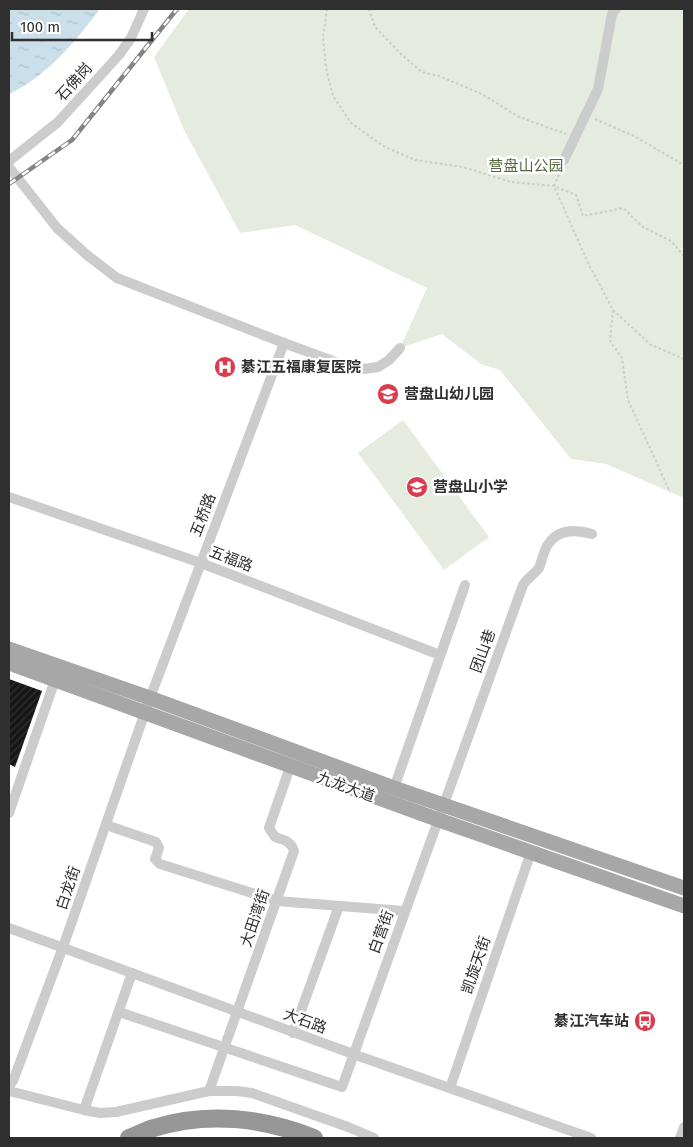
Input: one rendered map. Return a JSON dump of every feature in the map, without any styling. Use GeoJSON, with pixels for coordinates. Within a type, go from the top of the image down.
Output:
{"type":"FeatureCollection","features":[{"type":"Feature","properties":{"kind":"highway"},"geometry":{"type":"LineString","coordinates":[[129,1138],[154,1128],[189,1120],[234,1119],[272,1124],[314,1138]]}},
{"type":"Feature","properties":{"kind":"main road","name":"九龙大道"},"geometry":{"type":"LineString","coordinates":[[9,649],[150,698],[394,788],[441,813],[531,852],[684,906]]}},
{"type":"Feature","properties":{"kind":"main road","name":"九龙大道"},"geometry":{"type":"LineString","coordinates":[[9,663],[290,767],[684,888]]}},
{"type":"Feature","properties":{"kind":"street","name":"石佛岗"},"geometry":{"type":"LineString","coordinates":[[9,162],[58,122],[119,55],[131,38],[144,9]]}},
{"type":"Feature","properties":{"kind":"street"},"geometry":{"type":"LineString","coordinates":[[564,160],[598,89],[612,14],[616,9]]}},
{"type":"Feature","properties":{"kind":"street"},"geometry":{"type":"LineString","coordinates":[[9,167],[57,228],[87,255],[117,278],[349,367],[364,369],[378,367],[389,360],[400,348]]}},
{"type":"Feature","properties":{"kind":"street","name":"五桥路"},"geometry":{"type":"LineString","coordinates":[[150,698],[284,343]]}},
{"type":"Feature","properties":{"kind":"street","name":"五福路"},"geometry":{"type":"LineString","coordinates":[[9,497],[201,563],[440,655]]}},
{"type":"Feature","properties":{"kind":"street","name":"团山巷"},"geometry":{"type":"LineString","coordinates":[[441,813],[523,585],[528,577],[538,569],[552,540],[569,530],[579,530],[592,534]]}},
{"type":"Feature","properties":{"kind":"street"},"geometry":{"type":"LineString","coordinates":[[394,788],[465,585]]}},
{"type":"Feature","properties":{"kind":"street"},"geometry":{"type":"LineString","coordinates":[[9,813],[55,680]]}},
{"type":"Feature","properties":{"kind":"street","name":"白龙街"},"geometry":{"type":"LineString","coordinates":[[9,1086],[13,1081],[63,947],[150,698]]}},
{"type":"Feature","properties":{"kind":"street","name":"大田湾街"},"geometry":{"type":"LineString","coordinates":[[209,1091],[294,851],[293,845],[275,837],[269,828],[290,767]]}},
{"type":"Feature","properties":{"kind":"street","name":"白营街"},"geometry":{"type":"LineString","coordinates":[[225,1048],[342,1087],[441,813]]}},
{"type":"Feature","properties":{"kind":"street"},"geometry":{"type":"LineString","coordinates":[[106,825],[156,842],[159,848],[155,859],[160,864],[277,901],[404,911]]}},
{"type":"Feature","properties":{"kind":"street","name":"凯旋天街"},"geometry":{"type":"LineString","coordinates":[[450,1088],[531,852]]}},
{"type":"Feature","properties":{"kind":"street"},"geometry":{"type":"LineString","coordinates":[[293,1033],[339,906]]}},
{"type":"Feature","properties":{"kind":"street","name":"大石路"},"geometry":{"type":"LineString","coordinates":[[9,928],[293,1033],[592,1138]]}},
{"type":"Feature","properties":{"kind":"street"},"geometry":{"type":"LineString","coordinates":[[84,1110],[132,973]]}},
{"type":"Feature","properties":{"kind":"street"},"geometry":{"type":"LineString","coordinates":[[119,1012],[225,1048]]}},
{"type":"Feature","properties":{"kind":"street"},"geometry":{"type":"LineString","coordinates":[[9,1091],[100,1113],[116,1112],[209,1091],[237,1091],[252,1093],[374,1138]]}},
{"type":"Feature","properties":{"kind":"street"},"geometry":{"type":"LineString","coordinates":[[680,1138],[684,1127]]}},
{"type":"Feature","properties":{"kind":"path"},"geometry":{"type":"LineString","coordinates":[[327,9],[323,37],[326,68],[333,96],[351,123],[385,146],[415,160],[463,167],[511,182],[554,186],[576,195],[584,216],[623,208],[643,227],[671,240],[684,256]]}},
{"type":"Feature","properties":{"kind":"path"},"geometry":{"type":"LineString","coordinates":[[368,9],[375,27],[402,55],[422,72],[439,76],[482,94],[519,117],[575,137]]}},
{"type":"Feature","properties":{"kind":"path"},"geometry":{"type":"LineString","coordinates":[[586,115],[634,136],[684,166]]}},
{"type":"Feature","properties":{"kind":"path"},"geometry":{"type":"LineString","coordinates":[[564,160],[554,186],[588,263],[613,310],[651,345],[684,359]]}},
{"type":"Feature","properties":{"kind":"path"},"geometry":{"type":"LineString","coordinates":[[613,310],[610,341],[622,358],[628,400],[670,492]]}},
{"type":"Feature","properties":{"kind":"green space","name":"营盘山公园"},"geometry":{"type":"Polygon","coordinates":[[[189,9],[684,9],[684,498],[606,464],[571,459],[500,370],[481,364],[442,334],[400,348],[427,288],[295,225],[240,233],[184,130],[154,57],[189,9]]]}},
{"type":"Feature","properties":{"kind":"green space"},"geometry":{"type":"Polygon","coordinates":[[[403,420],[489,537],[444,570],[358,453],[403,420]]]}},
{"type":"Feature","properties":{"kind":"water"},"geometry":{"type":"Polygon","coordinates":[[[9,9],[100,9],[70,46],[48,68],[9,94],[9,9]]]}},
{"type":"Feature","properties":{"kind":"building"},"geometry":{"type":"Polygon","coordinates":[[[9,679],[42,691],[15,767],[9,764],[9,679]]]}},
{"type":"Feature","properties":{"kind":"railway"},"geometry":{"type":"LineString","coordinates":[[9,184],[72,140],[177,9]]}},
{"type":"Feature","properties":{"kind":"place","name":"綦江五福康复医院"},"geometry":{"type":"Point","coordinates":[225,367]}},
{"type":"Feature","properties":{"kind":"place","name":"营盘山幼儿园"},"geometry":{"type":"Point","coordinates":[388,394]}},
{"type":"Feature","properties":{"kind":"place","name":"营盘山小学"},"geometry":{"type":"Point","coordinates":[417,487]}},
{"type":"Feature","properties":{"kind":"place","name":"綦江汽车站"},"geometry":{"type":"Point","coordinates":[645,1021]}}]}
